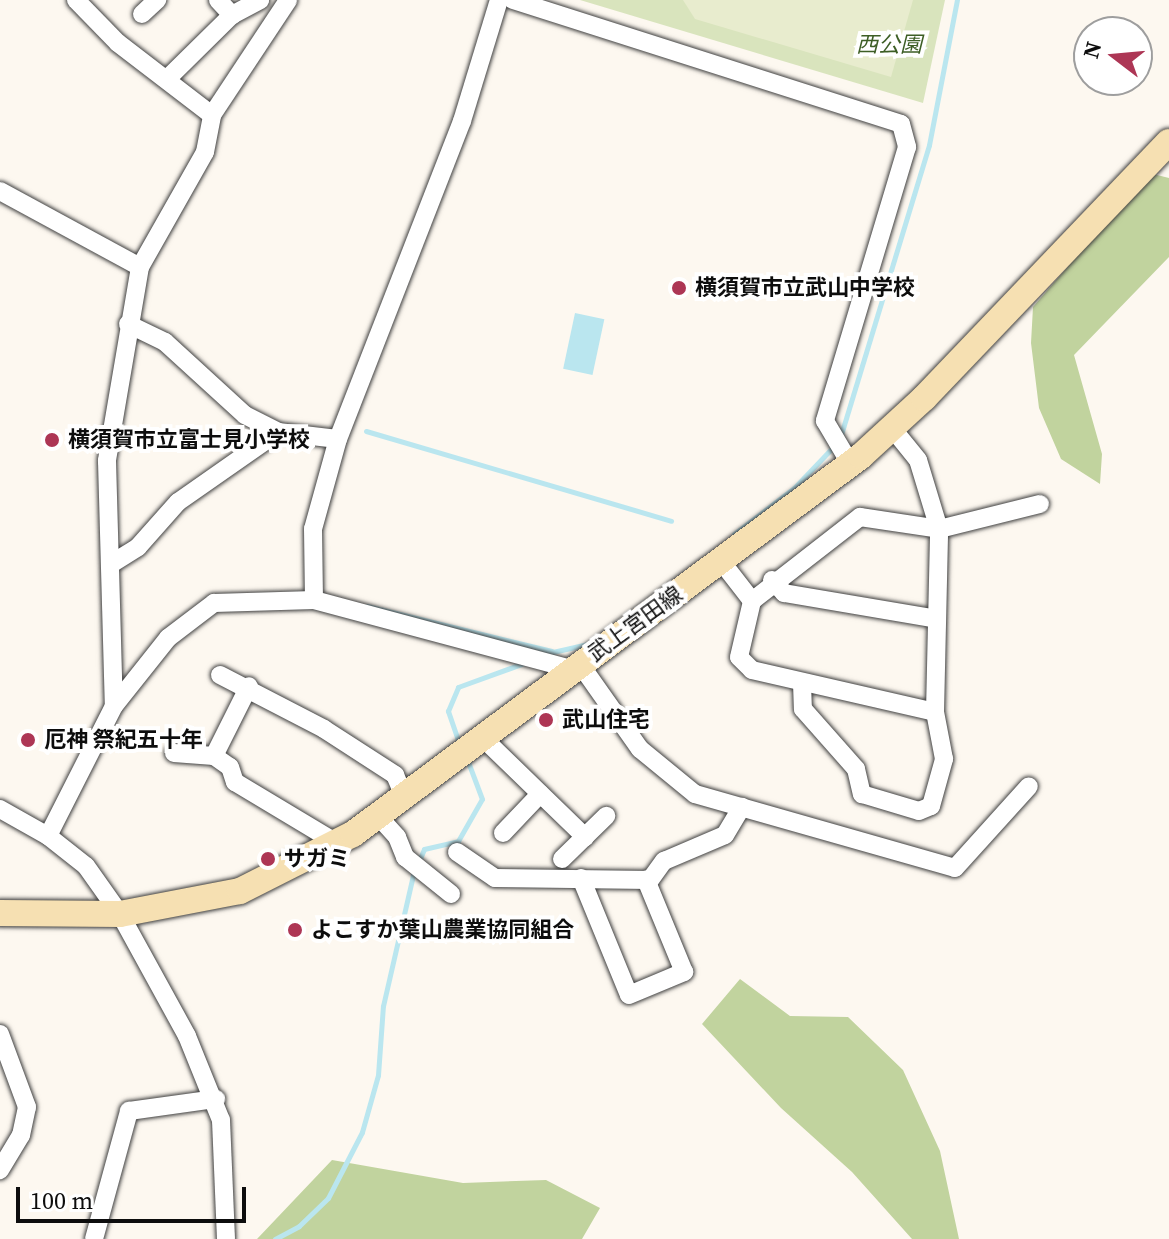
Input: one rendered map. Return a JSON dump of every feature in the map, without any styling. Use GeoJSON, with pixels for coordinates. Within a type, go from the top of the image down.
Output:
{"type":"FeatureCollection","features":[{"type":"Feature","properties":{"kind":"main road","name":"武上宮田線"},"geometry":{"type":"LineString","coordinates":[[1,918],[120,914],[240,891],[338,844],[379,817],[576,667],[851,465],[892,428],[1169,142]]}},
{"type":"Feature","properties":{"kind":"street"},"geometry":{"type":"LineString","coordinates":[[76,0],[118,43],[212,115]]}},
{"type":"Feature","properties":{"kind":"street"},"geometry":{"type":"LineString","coordinates":[[142,14],[157,0]]}},
{"type":"Feature","properties":{"kind":"street"},"geometry":{"type":"LineString","coordinates":[[218,0],[232,15]]}},
{"type":"Feature","properties":{"kind":"street"},"geometry":{"type":"LineString","coordinates":[[167,79],[232,15],[260,0]]}},
{"type":"Feature","properties":{"kind":"street"},"geometry":{"type":"LineString","coordinates":[[114,706],[107,461],[140,267],[205,152],[212,115],[288,0]]}},
{"type":"Feature","properties":{"kind":"street"},"geometry":{"type":"LineString","coordinates":[[314,600],[313,529],[338,439],[462,121],[499,0]]}},
{"type":"Feature","properties":{"kind":"street"},"geometry":{"type":"LineString","coordinates":[[513,0],[901,124],[907,147],[825,421],[851,465]]}},
{"type":"Feature","properties":{"kind":"street"},"geometry":{"type":"LineString","coordinates":[[0,191],[140,267]]}},
{"type":"Feature","properties":{"kind":"street"},"geometry":{"type":"LineString","coordinates":[[128,324],[165,342],[245,415],[278,432],[338,439]]}},
{"type":"Feature","properties":{"kind":"street"},"geometry":{"type":"LineString","coordinates":[[802,683],[803,709],[856,769],[862,794],[919,811],[931,806],[944,759],[935,712],[939,529],[918,460],[892,428]]}},
{"type":"Feature","properties":{"kind":"street"},"geometry":{"type":"LineString","coordinates":[[111,564],[138,547],[178,502],[278,432]]}},
{"type":"Feature","properties":{"kind":"street"},"geometry":{"type":"LineString","coordinates":[[935,712],[752,670],[739,657],[752,601],[772,580],[860,517],[939,529],[1040,504]]}},
{"type":"Feature","properties":{"kind":"street"},"geometry":{"type":"LineString","coordinates":[[721,561],[752,601]]}},
{"type":"Feature","properties":{"kind":"street"},"geometry":{"type":"LineString","coordinates":[[772,580],[784,593],[937,619]]}},
{"type":"Feature","properties":{"kind":"street"},"geometry":{"type":"LineString","coordinates":[[48,836],[114,706],[168,638],[214,603],[314,600],[576,667],[640,749],[668,777],[695,794],[955,868],[1029,786]]}},
{"type":"Feature","properties":{"kind":"street"},"geometry":{"type":"LineString","coordinates":[[220,675],[249,686],[395,775],[405,798]]}},
{"type":"Feature","properties":{"kind":"street"},"geometry":{"type":"LineString","coordinates":[[214,756],[249,686]]}},
{"type":"Feature","properties":{"kind":"street"},"geometry":{"type":"LineString","coordinates":[[471,749],[540,794],[585,837]]}},
{"type":"Feature","properties":{"kind":"street"},"geometry":{"type":"LineString","coordinates":[[174,753],[214,756],[230,767],[235,782],[338,844]]}},
{"type":"Feature","properties":{"kind":"street"},"geometry":{"type":"LineString","coordinates":[[503,833],[540,794]]}},
{"type":"Feature","properties":{"kind":"street"},"geometry":{"type":"LineString","coordinates":[[457,852],[495,878],[646,880],[664,861],[725,835],[742,807]]}},
{"type":"Feature","properties":{"kind":"street"},"geometry":{"type":"LineString","coordinates":[[0,809],[48,836],[86,866],[120,914],[216,1099],[226,1239]]}},
{"type":"Feature","properties":{"kind":"street"},"geometry":{"type":"LineString","coordinates":[[562,859],[606,816]]}},
{"type":"Feature","properties":{"kind":"street"},"geometry":{"type":"LineString","coordinates":[[379,817],[413,862],[451,894]]}},
{"type":"Feature","properties":{"kind":"street"},"geometry":{"type":"LineString","coordinates":[[581,878],[629,995],[684,972],[646,880]]}},
{"type":"Feature","properties":{"kind":"street"},"geometry":{"type":"LineString","coordinates":[[0,1034],[27,1107],[21,1135],[0,1170]]}},
{"type":"Feature","properties":{"kind":"street"},"geometry":{"type":"LineString","coordinates":[[94,1239],[129,1111],[216,1099]]}},
{"type":"Feature","properties":{"kind":"green space","name":"西公園"},"geometry":{"type":"Polygon","coordinates":[[[580,0],[945,0],[923,103],[580,0]]]}},
{"type":"Feature","properties":{"kind":"green space"},"geometry":{"type":"Polygon","coordinates":[[[683,0],[913,0],[891,77],[695,19],[683,0]]]}},
{"type":"Feature","properties":{"kind":"green space"},"geometry":{"type":"Polygon","coordinates":[[[1149,173],[1169,178],[1169,257],[1074,355],[1102,454],[1100,484],[1061,459],[1039,408],[1031,343],[1033,307],[1149,173]]]}},
{"type":"Feature","properties":{"kind":"green space"},"geometry":{"type":"Polygon","coordinates":[[[740,979],[790,1016],[848,1017],[903,1070],[940,1151],[959,1239],[912,1239],[852,1172],[781,1108],[702,1024],[740,979]]]}},
{"type":"Feature","properties":{"kind":"green space"},"geometry":{"type":"Polygon","coordinates":[[[332,1160],[463,1183],[546,1180],[600,1208],[582,1239],[257,1239],[332,1160]]]}},
{"type":"Feature","properties":{"kind":"water"},"geometry":{"type":"Polygon","coordinates":[[[575,313],[604,319],[592,375],[563,369],[575,313]]]}},
{"type":"Feature","properties":{"kind":"waterway"},"geometry":{"type":"LineString","coordinates":[[840,438],[929,145],[957,0]]}},
{"type":"Feature","properties":{"kind":"waterway"},"geometry":{"type":"LineString","coordinates":[[366,431],[671,521]]}},
{"type":"Feature","properties":{"kind":"waterway"},"geometry":{"type":"LineString","coordinates":[[734,534],[794,488],[834,446]]}},
{"type":"Feature","properties":{"kind":"waterway"},"geometry":{"type":"LineString","coordinates":[[367,606],[552,651]]}},
{"type":"Feature","properties":{"kind":"waterway"},"geometry":{"type":"LineString","coordinates":[[544,654],[588,644]]}},
{"type":"Feature","properties":{"kind":"waterway"},"geometry":{"type":"LineString","coordinates":[[459,743],[448,711],[458,687],[524,663]]}},
{"type":"Feature","properties":{"kind":"waterway"},"geometry":{"type":"LineString","coordinates":[[275,1239],[299,1226],[328,1198],[362,1132],[378,1075],[383,1006],[413,875],[424,849],[458,841],[482,799],[467,759]]}},
{"type":"Feature","properties":{"kind":"place","name":"横須賀市立武山中学校"},"geometry":{"type":"Point","coordinates":[679,288]}},
{"type":"Feature","properties":{"kind":"place","name":"横須賀市立富士見小学校"},"geometry":{"type":"Point","coordinates":[52,440]}},
{"type":"Feature","properties":{"kind":"place","name":"武山住宅"},"geometry":{"type":"Point","coordinates":[546,720]}},
{"type":"Feature","properties":{"kind":"place","name":"厄神 祭紀五十年"},"geometry":{"type":"Point","coordinates":[28,740]}},
{"type":"Feature","properties":{"kind":"place","name":"サガミ"},"geometry":{"type":"Point","coordinates":[268,859]}},
{"type":"Feature","properties":{"kind":"place","name":"よこすか葉山農業協同組合"},"geometry":{"type":"Point","coordinates":[295,930]}}]}
